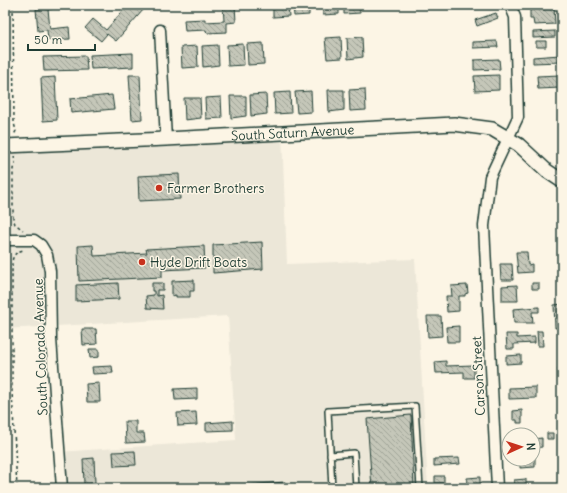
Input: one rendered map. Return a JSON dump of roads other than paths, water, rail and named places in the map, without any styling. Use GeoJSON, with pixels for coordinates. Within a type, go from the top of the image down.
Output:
{"type":"FeatureCollection","features":[{"type":"Feature","properties":{"kind":"street","name":"Carson Street"},"geometry":{"type":"LineString","coordinates":[[497,488],[484,226],[490,177],[518,117],[515,17],[510,5]]}},
{"type":"Feature","properties":{"kind":"street"},"geometry":{"type":"LineString","coordinates":[[160,30],[166,139]]}},
{"type":"Feature","properties":{"kind":"street","name":"South Saturn Avenue"},"geometry":{"type":"LineString","coordinates":[[5,146],[454,124],[492,129],[519,145],[547,171],[562,181]]}},
{"type":"Feature","properties":{"kind":"street","name":"South Colorado Avenue"},"geometry":{"type":"LineString","coordinates":[[5,240],[34,240],[41,245],[47,255],[50,271],[51,339],[62,488]]}},
{"type":"Feature","properties":{"kind":"lane"},"geometry":{"type":"LineString","coordinates":[[332,488],[328,411],[415,406],[420,488]]}},
{"type":"Feature","properties":{"kind":"lane"},"geometry":{"type":"LineString","coordinates":[[330,455],[354,453],[356,488]]}},
{"type":"Feature","properties":{"kind":"place","name":"Farmer Brothers"},"geometry":{"type":"Point","coordinates":[159,188]}},
{"type":"Feature","properties":{"kind":"place","name":"Hyde Drift Boats"},"geometry":{"type":"Point","coordinates":[142,262]}}]}
